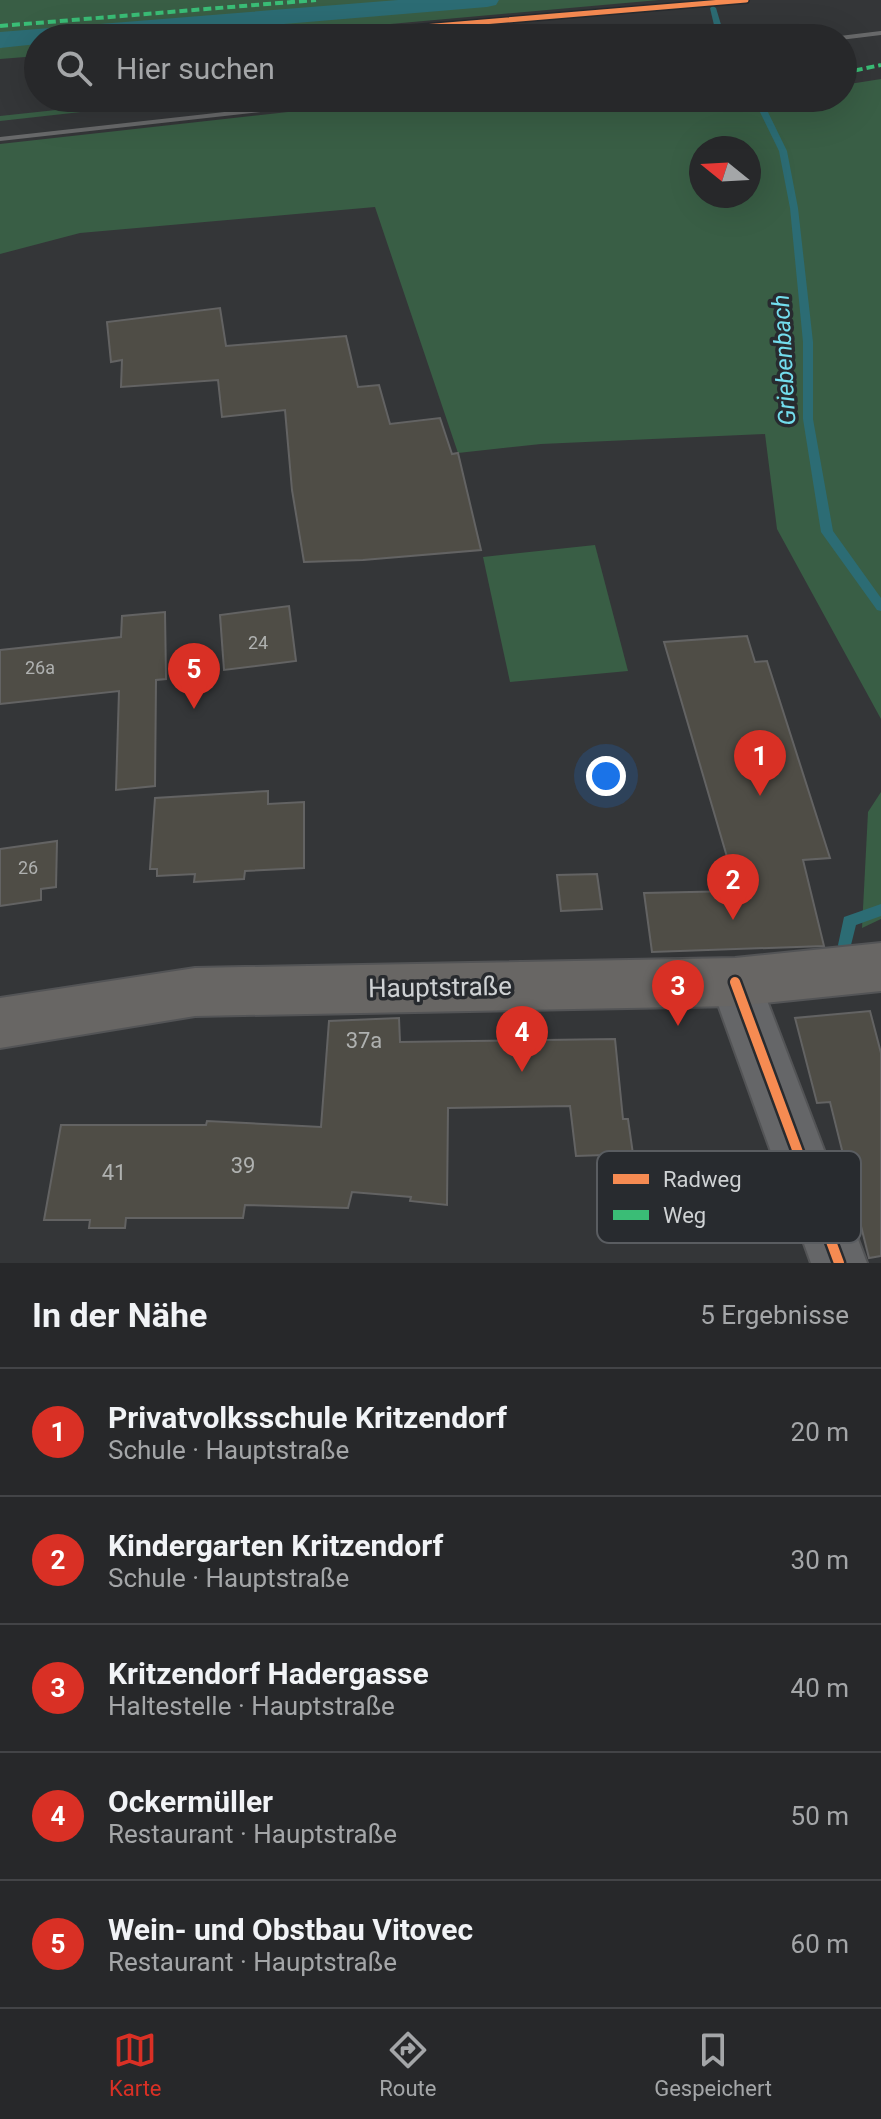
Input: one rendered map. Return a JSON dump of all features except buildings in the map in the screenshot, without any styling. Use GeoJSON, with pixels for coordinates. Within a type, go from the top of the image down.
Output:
{"type":"FeatureCollection","features":[{"type":"Feature","properties":{"kind":"main road","name":"Hauptstraße"},"geometry":{"type":"LineString","coordinates":[[0,1023],[195,992],[735,982],[881,967]]}},
{"type":"Feature","properties":{"kind":"street"},"geometry":{"type":"LineString","coordinates":[[735,982],[798,1151]]}},
{"type":"Feature","properties":{"kind":"street"},"geometry":{"type":"LineString","coordinates":[[832,1243],[839,1263]]}},
{"type":"Feature","properties":{"kind":"green space"},"geometry":{"type":"Polygon","coordinates":[[[0,0],[659,0],[391,24],[24,24],[24,57],[0,59],[0,0]]]}},
{"type":"Feature","properties":{"kind":"green space"},"geometry":{"type":"Polygon","coordinates":[[[881,79],[881,719],[777,529],[765,434],[541,444],[458,453],[375,207],[80,233],[0,254],[0,144],[288,112],[857,112],[857,83],[881,79]]]}},
{"type":"Feature","properties":{"kind":"green space"},"geometry":{"type":"Polygon","coordinates":[[[37,112],[81,112],[0,121],[0,116],[37,112]]]}},
{"type":"Feature","properties":{"kind":"green space"},"geometry":{"type":"Polygon","coordinates":[[[595,545],[628,671],[510,682],[483,557],[595,545]]]}},
{"type":"Feature","properties":{"kind":"green space"},"geometry":{"type":"Polygon","coordinates":[[[881,792],[881,919],[862,928],[868,812],[881,792]]]}},
{"type":"Feature","properties":{"kind":"waterway"},"geometry":{"type":"LineString","coordinates":[[195,24],[487,0]]}},
{"type":"Feature","properties":{"kind":"waterway","name":"Griebenbach"},"geometry":{"type":"LineString","coordinates":[[713,8],[717,24]]}},
{"type":"Feature","properties":{"kind":"waterway"},"geometry":{"type":"LineString","coordinates":[[0,40],[24,38]]}},
{"type":"Feature","properties":{"kind":"waterway","name":"Griebenbach"},"geometry":{"type":"LineString","coordinates":[[764,112],[783,151],[794,208],[808,342],[808,419],[827,532],[881,607]]}},
{"type":"Feature","properties":{"kind":"waterway","name":"Griebenbach"},"geometry":{"type":"LineString","coordinates":[[845,945],[849,921],[881,910]]}},
{"type":"Feature","properties":{"kind":"railway"},"geometry":{"type":"LineString","coordinates":[[857,36],[881,33]]}},
{"type":"Feature","properties":{"kind":"railway"},"geometry":{"type":"LineString","coordinates":[[0,139],[242,112]]}},
{"type":"Feature","properties":{"kind":"marked path"},"geometry":{"type":"LineString","coordinates":[[24,24],[316,0]]}},
{"type":"Feature","properties":{"kind":"marked path"},"geometry":{"type":"LineString","coordinates":[[0,26],[24,24]]}},
{"type":"Feature","properties":{"kind":"marked path"},"geometry":{"type":"LineString","coordinates":[[857,70],[881,65]]}},
{"type":"Feature","properties":{"kind":"cycle path"},"geometry":{"type":"LineString","coordinates":[[459,24],[746,0]]}},
{"type":"Feature","properties":{"kind":"cycle path"},"geometry":{"type":"LineString","coordinates":[[735,982],[798,1151]]}},
{"type":"Feature","properties":{"kind":"cycle path"},"geometry":{"type":"LineString","coordinates":[[832,1243],[839,1263]]}},
{"type":"Feature","properties":{"kind":"place","name":"Wein- und Obstbau Vitovec"},"geometry":{"type":"Point","coordinates":[194,709]}},
{"type":"Feature","properties":{"kind":"place","name":"Privatvolksschule Kritzendorf"},"geometry":{"type":"Point","coordinates":[760,796]}},
{"type":"Feature","properties":{"kind":"place","name":"Kindergarten Kritzendorf"},"geometry":{"type":"Point","coordinates":[733,920]}},
{"type":"Feature","properties":{"kind":"place","name":"Kritzendorf Hadergasse"},"geometry":{"type":"Point","coordinates":[678,1026]}},
{"type":"Feature","properties":{"kind":"place","name":"Ockermüller"},"geometry":{"type":"Point","coordinates":[522,1072]}}]}
